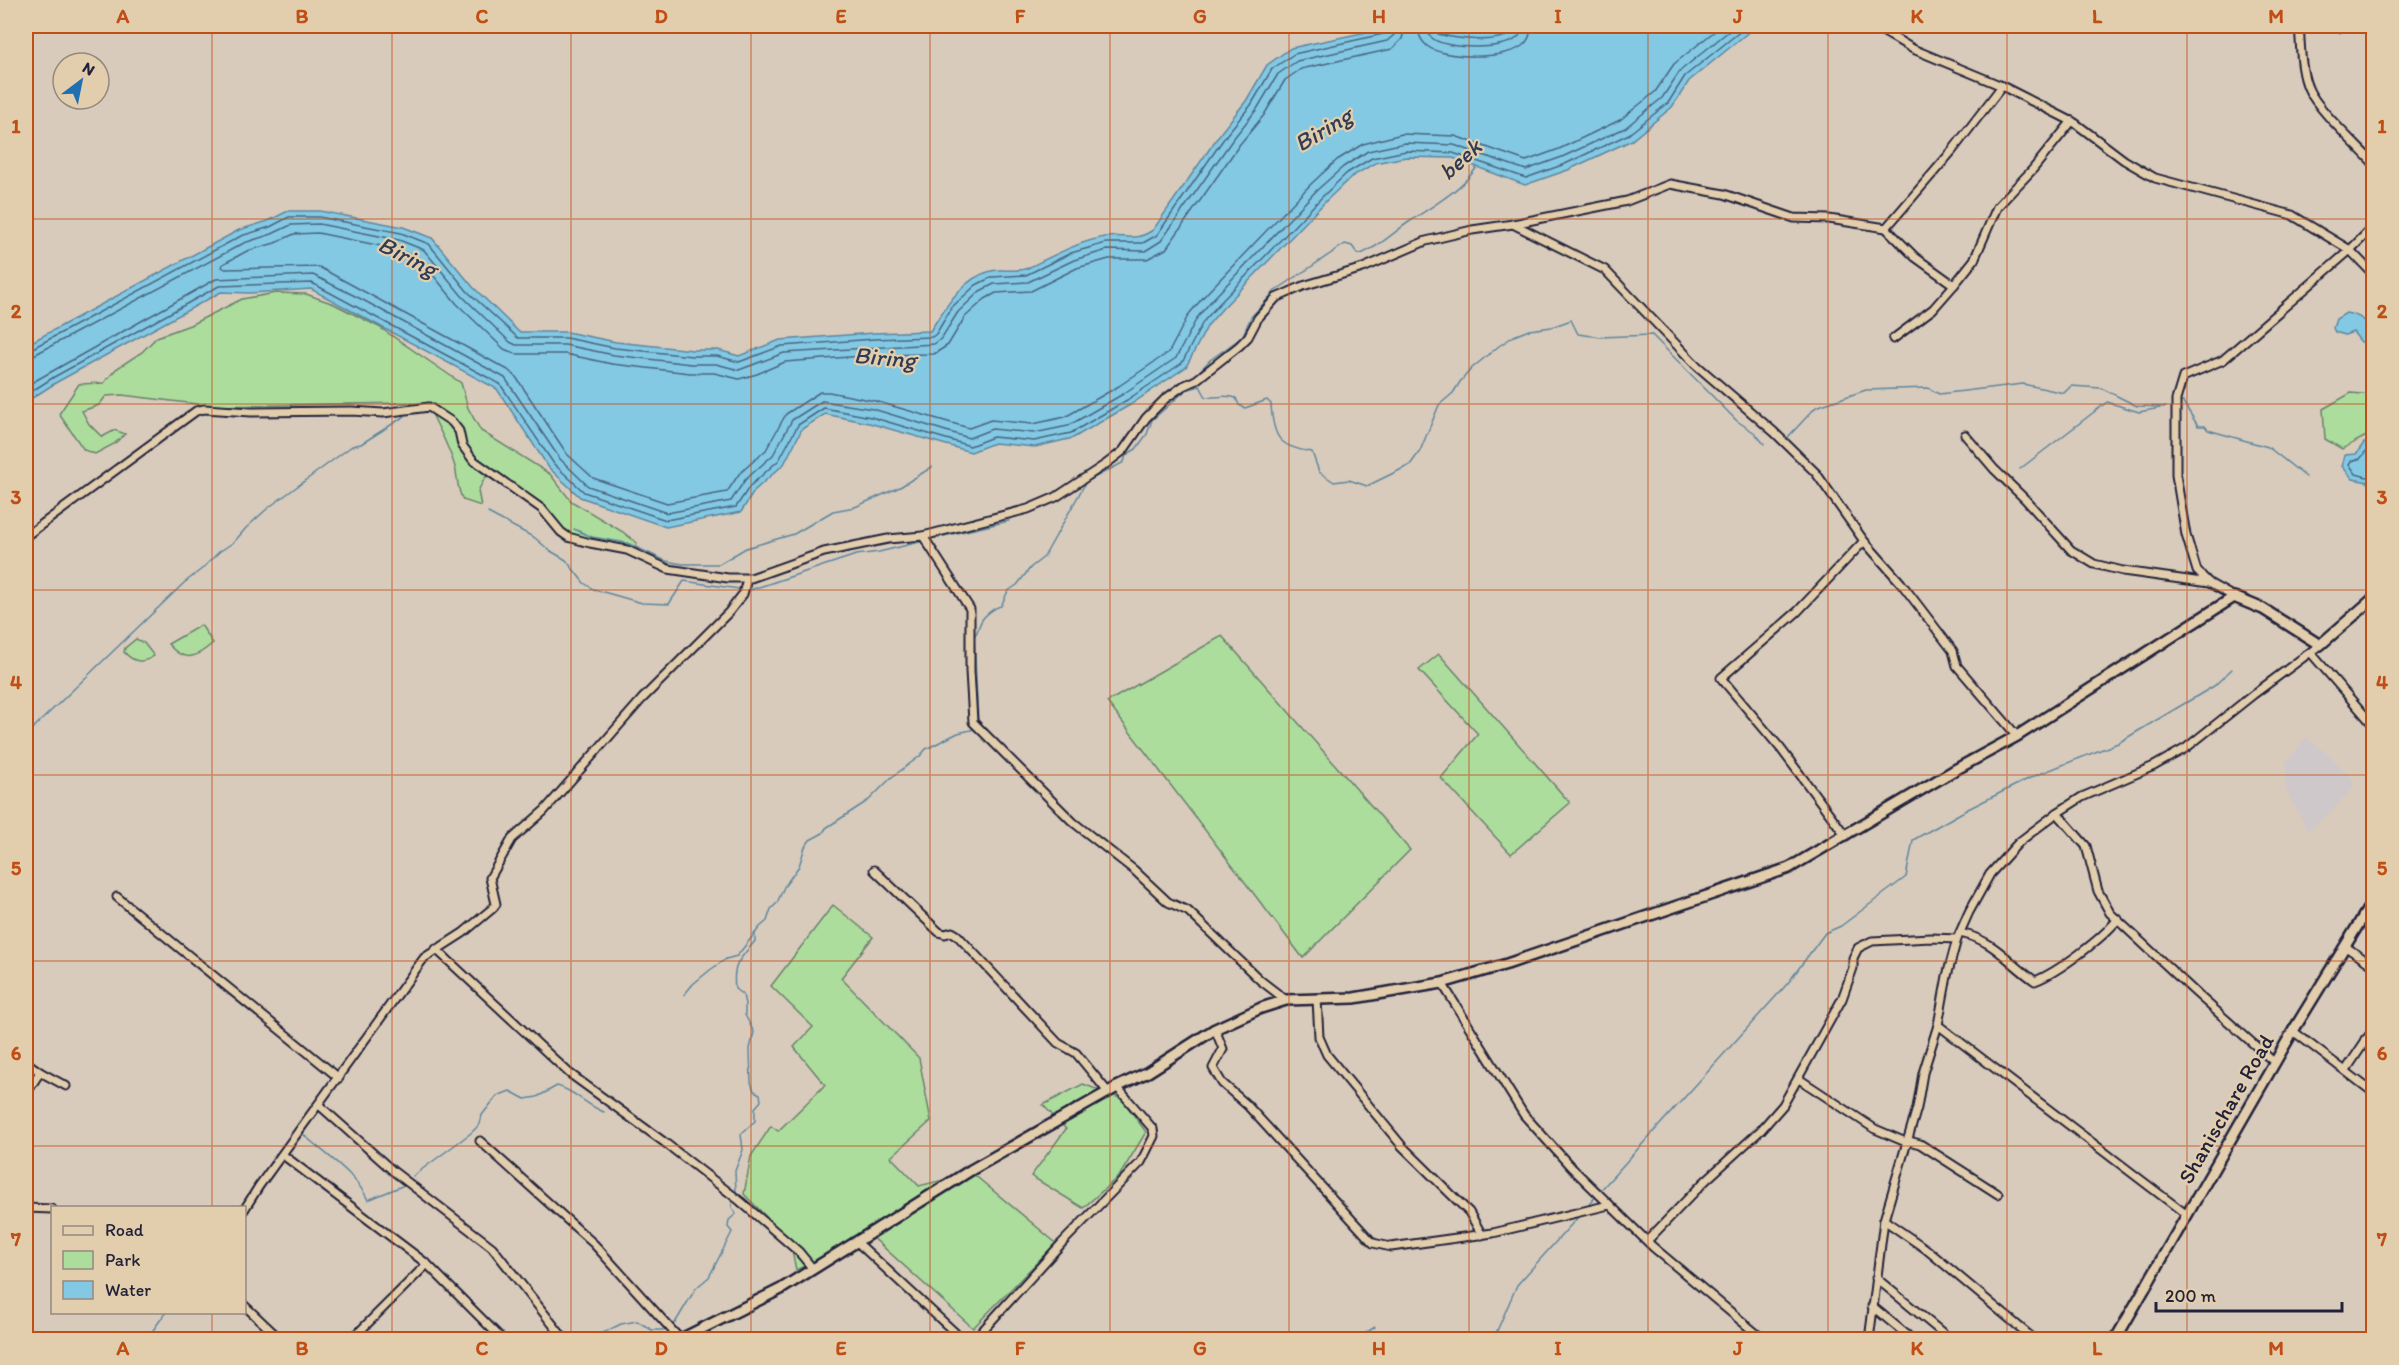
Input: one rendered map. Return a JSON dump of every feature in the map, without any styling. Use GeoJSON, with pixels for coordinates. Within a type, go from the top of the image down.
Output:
{"type":"FeatureCollection","features":[{"type":"Feature","properties":{"kind":"street"},"geometry":{"type":"LineString","coordinates":[[2299,26],[2300,47],[2308,89],[2316,102],[2373,164]]}},
{"type":"Feature","properties":{"kind":"street"},"geometry":{"type":"LineString","coordinates":[[1874,27],[1913,49],[2002,86],[2072,121],[2124,160],[2156,177],[2292,215],[2350,250],[2373,275]]}},
{"type":"Feature","properties":{"kind":"street"},"geometry":{"type":"LineString","coordinates":[[1886,228],[1952,151],[2002,86]]}},
{"type":"Feature","properties":{"kind":"street"},"geometry":{"type":"LineString","coordinates":[[1893,339],[1933,309],[1954,285],[1974,260],[1997,207],[2039,162],[2072,121]]}},
{"type":"Feature","properties":{"kind":"street"},"geometry":{"type":"LineString","coordinates":[[26,536],[196,411],[204,409],[251,412],[383,413],[429,407],[452,422],[459,431],[462,445],[472,460],[542,509],[568,537],[627,550],[668,569],[747,579],[824,552],[888,539],[923,536],[1028,509],[1056,497],[1123,451],[1146,418],[1165,399],[1196,380],[1239,346],[1248,337],[1258,318],[1276,298],[1303,286],[1363,268],[1426,241],[1472,230],[1627,201],[1670,184],[1724,194],[1794,218],[1829,219],[1886,228],[1915,257],[1954,285]]}},
{"type":"Feature","properties":{"kind":"street"},"geometry":{"type":"LineString","coordinates":[[1513,224],[1605,270],[1695,364],[1782,438],[1816,473],[1864,541],[1901,583],[1953,651],[1957,666],[2017,736]]}},
{"type":"Feature","properties":{"kind":"street"},"geometry":{"type":"LineString","coordinates":[[2320,645],[2263,609],[2209,583],[2197,571],[2186,535],[2176,475],[2176,400],[2182,377],[2223,360],[2350,250],[2373,226]]}},
{"type":"Feature","properties":{"kind":"street"},"geometry":{"type":"LineString","coordinates":[[1965,435],[1994,470],[2025,499],[2071,550],[2094,564],[2123,571],[2209,583]]}},
{"type":"Feature","properties":{"kind":"street"},"geometry":{"type":"LineString","coordinates":[[923,536],[970,609],[973,722],[1072,822],[1134,870],[1168,902],[1188,911],[1260,980],[1287,1000]]}},
{"type":"Feature","properties":{"kind":"street"},"geometry":{"type":"LineString","coordinates":[[1846,836],[1781,749],[1721,678],[1797,612],[1864,541]]}},
{"type":"Feature","properties":{"kind":"street"},"geometry":{"type":"LineString","coordinates":[[246,1207],[424,958],[463,933],[493,908],[496,903],[490,878],[512,839],[544,811],[642,699],[729,612],[743,594],[747,579]]}},
{"type":"Feature","properties":{"kind":"street"},"geometry":{"type":"LineString","coordinates":[[480,1141],[594,1244],[680,1339],[781,1289],[971,1170],[1112,1089],[1148,1072],[1215,1029],[1261,1008],[1287,1000],[1354,998],[1442,983],[1518,960],[1789,868],[2017,736],[2234,597]]}},
{"type":"Feature","properties":{"kind":"street"},"geometry":{"type":"LineString","coordinates":[[1869,1340],[1884,1220],[1908,1142],[1958,936],[1990,874],[2019,842],[2057,813],[2082,797],[2154,766],[2186,748],[2320,645],[2373,598]]}},
{"type":"Feature","properties":{"kind":"street"},"geometry":{"type":"LineString","coordinates":[[2311,652],[2373,726]]}},
{"type":"Feature","properties":{"kind":"street"},"geometry":{"type":"LineString","coordinates":[[2057,813],[2086,846],[2103,903],[2196,993],[2275,1063]]}},
{"type":"Feature","properties":{"kind":"street"},"geometry":{"type":"LineString","coordinates":[[874,870],[939,932],[945,934],[952,932],[957,935],[1058,1043],[1076,1053],[1153,1130],[1154,1136],[1141,1162],[1093,1210],[974,1340]]}},
{"type":"Feature","properties":{"kind":"street"},"geometry":{"type":"LineString","coordinates":[[117,897],[339,1078]]}},
{"type":"Feature","properties":{"kind":"street","name":"Shanischare Road"},"geometry":{"type":"LineString","coordinates":[[2115,1340],[2293,1031],[2373,899]]}},
{"type":"Feature","properties":{"kind":"street"},"geometry":{"type":"LineString","coordinates":[[1648,1240],[1704,1182],[1761,1130],[1783,1105],[1842,999],[1853,968],[1852,958],[1858,948],[1872,941],[1975,937],[1990,943],[2035,981],[2049,975],[2094,944],[2118,920]]}},
{"type":"Feature","properties":{"kind":"street"},"geometry":{"type":"LineString","coordinates":[[2346,947],[2373,966]]}},
{"type":"Feature","properties":{"kind":"street"},"geometry":{"type":"LineString","coordinates":[[436,949],[569,1073],[729,1192],[799,1251],[813,1269]]}},
{"type":"Feature","properties":{"kind":"street"},"geometry":{"type":"LineString","coordinates":[[1442,983],[1524,1115],[1609,1205],[1653,1247],[1764,1340]]}},
{"type":"Feature","properties":{"kind":"street"},"geometry":{"type":"LineString","coordinates":[[1317,999],[1319,1037],[1327,1055],[1402,1146],[1469,1212],[1482,1235]]}},
{"type":"Feature","properties":{"kind":"street"},"geometry":{"type":"LineString","coordinates":[[1938,1025],[2187,1215]]}},
{"type":"Feature","properties":{"kind":"street"},"geometry":{"type":"LineString","coordinates":[[2346,1070],[2373,1028]]}},
{"type":"Feature","properties":{"kind":"street"},"geometry":{"type":"LineString","coordinates":[[1215,1029],[1223,1049],[1213,1068],[1222,1083],[1246,1105],[1373,1243],[1391,1247],[1482,1235],[1609,1205]]}},
{"type":"Feature","properties":{"kind":"street"},"geometry":{"type":"LineString","coordinates":[[2293,1031],[2373,1093]]}},
{"type":"Feature","properties":{"kind":"street"},"geometry":{"type":"LineString","coordinates":[[2366,1040],[2373,1045]]}},
{"type":"Feature","properties":{"kind":"street"},"geometry":{"type":"LineString","coordinates":[[26,1062],[66,1086]]}},
{"type":"Feature","properties":{"kind":"street"},"geometry":{"type":"LineString","coordinates":[[26,1094],[40,1072]]}},
{"type":"Feature","properties":{"kind":"street"},"geometry":{"type":"LineString","coordinates":[[1799,1079],[1875,1129],[1908,1142],[1920,1144],[1998,1194]]}},
{"type":"Feature","properties":{"kind":"street"},"geometry":{"type":"LineString","coordinates":[[319,1105],[393,1171],[492,1247],[565,1340]]}},
{"type":"Feature","properties":{"kind":"street"},"geometry":{"type":"LineString","coordinates":[[283,1155],[427,1264],[503,1340]]}},
{"type":"Feature","properties":{"kind":"street"},"geometry":{"type":"LineString","coordinates":[[26,1208],[51,1209]]}},
{"type":"Feature","properties":{"kind":"street"},"geometry":{"type":"LineString","coordinates":[[1884,1220],[1926,1249],[2035,1340]]}},
{"type":"Feature","properties":{"kind":"street"},"geometry":{"type":"LineString","coordinates":[[858,1242],[963,1340]]}},
{"type":"Feature","properties":{"kind":"street"},"geometry":{"type":"LineString","coordinates":[[351,1340],[427,1264]]}},
{"type":"Feature","properties":{"kind":"street"},"geometry":{"type":"LineString","coordinates":[[1876,1278],[1951,1340]]}},
{"type":"Feature","properties":{"kind":"street"},"geometry":{"type":"LineString","coordinates":[[1872,1306],[1913,1340]]}},
{"type":"Feature","properties":{"kind":"street"},"geometry":{"type":"LineString","coordinates":[[246,1307],[281,1340]]}},
{"type":"Feature","properties":{"kind":"shaded area"},"geometry":{"type":"Polygon","coordinates":[[[2306,737],[2329,755],[2353,779],[2353,788],[2330,813],[2308,831],[2285,788],[2286,763],[2306,737]]]}},
{"type":"Feature","properties":{"kind":"green space"},"geometry":{"type":"Polygon","coordinates":[[[276,293],[306,294],[334,304],[379,327],[461,383],[468,408],[481,431],[550,474],[571,501],[637,543],[632,552],[593,539],[577,542],[559,528],[549,511],[486,476],[478,491],[481,506],[463,500],[453,460],[432,414],[410,403],[213,406],[122,395],[106,396],[99,405],[82,411],[89,424],[102,437],[115,430],[125,434],[114,444],[95,454],[84,450],[59,414],[79,384],[104,383],[116,369],[142,352],[157,337],[190,325],[242,299],[276,293]]]}},
{"type":"Feature","properties":{"kind":"green space"},"geometry":{"type":"Polygon","coordinates":[[[2351,393],[2373,395],[2373,434],[2342,449],[2325,439],[2323,409],[2351,393]]]}},
{"type":"Feature","properties":{"kind":"green space"},"geometry":{"type":"Polygon","coordinates":[[[201,625],[213,643],[202,652],[185,656],[168,644],[201,625]]]}},
{"type":"Feature","properties":{"kind":"green space"},"geometry":{"type":"Polygon","coordinates":[[[1222,636],[1410,850],[1303,958],[1107,702],[1222,636]]]}},
{"type":"Feature","properties":{"kind":"green space"},"geometry":{"type":"Polygon","coordinates":[[[136,639],[144,643],[154,656],[142,661],[134,660],[127,655],[124,652],[125,648],[136,639]]]}},
{"type":"Feature","properties":{"kind":"green space"},"geometry":{"type":"Polygon","coordinates":[[[1439,654],[1570,803],[1511,854],[1441,778],[1478,734],[1419,670],[1439,654]]]}},
{"type":"Feature","properties":{"kind":"green space"},"geometry":{"type":"Polygon","coordinates":[[[833,905],[873,937],[841,978],[919,1058],[931,1121],[891,1157],[919,1186],[972,1173],[1056,1243],[973,1328],[870,1235],[796,1270],[790,1241],[744,1194],[751,1156],[771,1126],[778,1131],[825,1085],[794,1047],[813,1027],[771,986],[833,905]]]}},
{"type":"Feature","properties":{"kind":"green space"},"geometry":{"type":"Polygon","coordinates":[[[1083,1084],[1122,1099],[1146,1132],[1120,1175],[1083,1208],[1031,1176],[1066,1129],[1043,1105],[1083,1084]]]}},
{"type":"Feature","properties":{"kind":"water"},"geometry":{"type":"Polygon","coordinates":[[[1395,26],[1430,26],[1462,34],[1493,32],[1521,26],[1756,26],[1689,81],[1672,107],[1632,140],[1568,170],[1525,185],[1453,158],[1406,157],[1375,163],[1351,177],[1208,325],[1186,367],[1130,405],[1073,438],[1035,447],[994,443],[971,452],[869,423],[825,414],[802,429],[784,464],[755,490],[741,512],[666,527],[580,497],[549,468],[497,389],[311,289],[250,293],[221,292],[57,382],[26,402],[26,345],[239,230],[268,221],[288,211],[320,211],[403,227],[432,238],[473,287],[519,332],[567,332],[616,342],[693,350],[718,350],[739,356],[780,340],[930,331],[955,295],[971,280],[981,275],[996,270],[1028,268],[1085,242],[1112,236],[1135,237],[1153,230],[1222,131],[1246,101],[1267,65],[1291,48],[1395,26]]]}},
{"type":"Feature","properties":{"kind":"water"},"geometry":{"type":"Polygon","coordinates":[[[2346,313],[2357,316],[2370,326],[2373,342],[2361,342],[2353,332],[2345,335],[2335,332],[2333,328],[2336,319],[2346,313]]]}},
{"type":"Feature","properties":{"kind":"water"},"geometry":{"type":"Polygon","coordinates":[[[2364,443],[2373,446],[2373,489],[2368,482],[2353,479],[2342,466],[2345,455],[2356,454],[2364,443]]]}},
{"type":"Feature","properties":{"kind":"waterway"},"geometry":{"type":"LineString","coordinates":[[2340,33],[2347,26]]}},
{"type":"Feature","properties":{"kind":"waterway","name":"beek"},"geometry":{"type":"LineString","coordinates":[[1193,378],[1210,360],[1242,337],[1251,317],[1275,291],[1345,244],[1352,246],[1357,253],[1361,254],[1376,247],[1455,190],[1477,167]]}},
{"type":"Feature","properties":{"kind":"waterway"},"geometry":{"type":"LineString","coordinates":[[1186,390],[1200,386],[1206,397],[1236,398],[1239,405],[1245,408],[1267,400],[1271,404],[1276,433],[1285,444],[1312,452],[1319,472],[1334,482],[1349,480],[1367,486],[1410,465],[1420,451],[1439,405],[1453,393],[1472,368],[1499,346],[1529,330],[1552,327],[1571,320],[1578,334],[1600,337],[1652,335],[1737,421],[1755,433],[1764,444]]}},
{"type":"Feature","properties":{"kind":"waterway"},"geometry":{"type":"LineString","coordinates":[[1788,437],[1816,407],[1866,390],[1928,388],[1939,394],[2023,384],[2064,393],[2071,386],[2101,388],[2137,406],[2166,407]]}},
{"type":"Feature","properties":{"kind":"waterway"},"geometry":{"type":"LineString","coordinates":[[978,721],[974,636],[982,620],[1001,606],[1008,591],[1017,585],[1031,567],[1044,557],[1086,482],[1124,462],[1126,455],[1136,449],[1147,434],[1152,420],[1185,391]]}},
{"type":"Feature","properties":{"kind":"waterway"},"geometry":{"type":"LineString","coordinates":[[2020,469],[2107,402],[2139,412],[2160,408]]}},
{"type":"Feature","properties":{"kind":"waterway"},"geometry":{"type":"LineString","coordinates":[[2179,403],[2183,402],[2198,426],[2205,426],[2208,430],[2268,447],[2306,477]]}},
{"type":"Feature","properties":{"kind":"waterway"},"geometry":{"type":"LineString","coordinates":[[26,735],[184,583],[234,542],[268,508],[352,446],[361,444],[405,416]]}},
{"type":"Feature","properties":{"kind":"waterway"},"geometry":{"type":"LineString","coordinates":[[574,529],[592,537],[627,543],[666,561],[683,564],[719,564],[746,548],[794,534],[833,511],[855,507],[900,487],[932,467]]}},
{"type":"Feature","properties":{"kind":"waterway"},"geometry":{"type":"LineString","coordinates":[[488,513],[535,538],[566,560],[584,583],[593,589],[642,603],[669,604],[684,581],[739,589]]}},
{"type":"Feature","properties":{"kind":"waterway"},"geometry":{"type":"LineString","coordinates":[[931,539],[1009,521]]}},
{"type":"Feature","properties":{"kind":"waterway"},"geometry":{"type":"LineString","coordinates":[[747,591],[856,555],[920,542]]}},
{"type":"Feature","properties":{"kind":"waterway"},"geometry":{"type":"LineString","coordinates":[[1599,1192],[1788,983],[1825,933],[1841,926],[1906,877],[1913,840],[2032,777],[2118,743],[2214,686],[2232,669]]}},
{"type":"Feature","properties":{"kind":"waterway"},"geometry":{"type":"LineString","coordinates":[[684,995],[710,970],[726,959],[737,956],[767,921],[771,909],[799,866],[805,847],[810,840],[869,800],[892,777],[926,749],[958,733],[975,729]]}},
{"type":"Feature","properties":{"kind":"waterway"},"geometry":{"type":"LineString","coordinates":[[736,1192],[735,1171],[743,1150],[741,1134],[755,1121],[755,1108],[761,1101],[760,1094],[754,1091],[751,1082],[750,1049],[754,1032],[745,1015],[743,995],[735,989],[734,980],[736,967],[755,941],[755,933]]}},
{"type":"Feature","properties":{"kind":"waterway"},"geometry":{"type":"LineString","coordinates":[[413,1176],[471,1133],[480,1124],[482,1115],[497,1096],[510,1091],[525,1099],[537,1097],[557,1086],[604,1112]]}},
{"type":"Feature","properties":{"kind":"waterway"},"geometry":{"type":"LineString","coordinates":[[303,1133],[320,1110]]}},
{"type":"Feature","properties":{"kind":"waterway"},"geometry":{"type":"LineString","coordinates":[[288,1153],[303,1134],[355,1180],[368,1200],[402,1186]]}},
{"type":"Feature","properties":{"kind":"waterway"},"geometry":{"type":"LineString","coordinates":[[246,1213],[281,1163]]}},
{"type":"Feature","properties":{"kind":"waterway"},"geometry":{"type":"LineString","coordinates":[[1586,1208],[1596,1196]]}},
{"type":"Feature","properties":{"kind":"waterway"},"geometry":{"type":"LineString","coordinates":[[675,1323],[696,1288],[709,1277],[732,1232],[728,1227],[729,1220],[736,1214],[731,1198]]}},
{"type":"Feature","properties":{"kind":"waterway"},"geometry":{"type":"LineString","coordinates":[[1493,1340],[1517,1285],[1579,1216]]}},
{"type":"Feature","properties":{"kind":"waterway"},"geometry":{"type":"LineString","coordinates":[[146,1340],[165,1314]]}},
{"type":"Feature","properties":{"kind":"waterway"},"geometry":{"type":"LineString","coordinates":[[589,1340],[621,1324],[637,1321],[652,1330],[663,1330]]}},
{"type":"Feature","properties":{"kind":"waterway"},"geometry":{"type":"LineString","coordinates":[[1355,1340],[1375,1327]]}},
{"type":"Feature","properties":{"kind":"water label","name":"Biring"},"geometry":{"type":"Point","coordinates":[1323,129]}},
{"type":"Feature","properties":{"kind":"water label","name":"Biring"},"geometry":{"type":"Point","coordinates":[408,256]}},
{"type":"Feature","properties":{"kind":"water label","name":"Biring"},"geometry":{"type":"Point","coordinates":[885,357]}}]}
